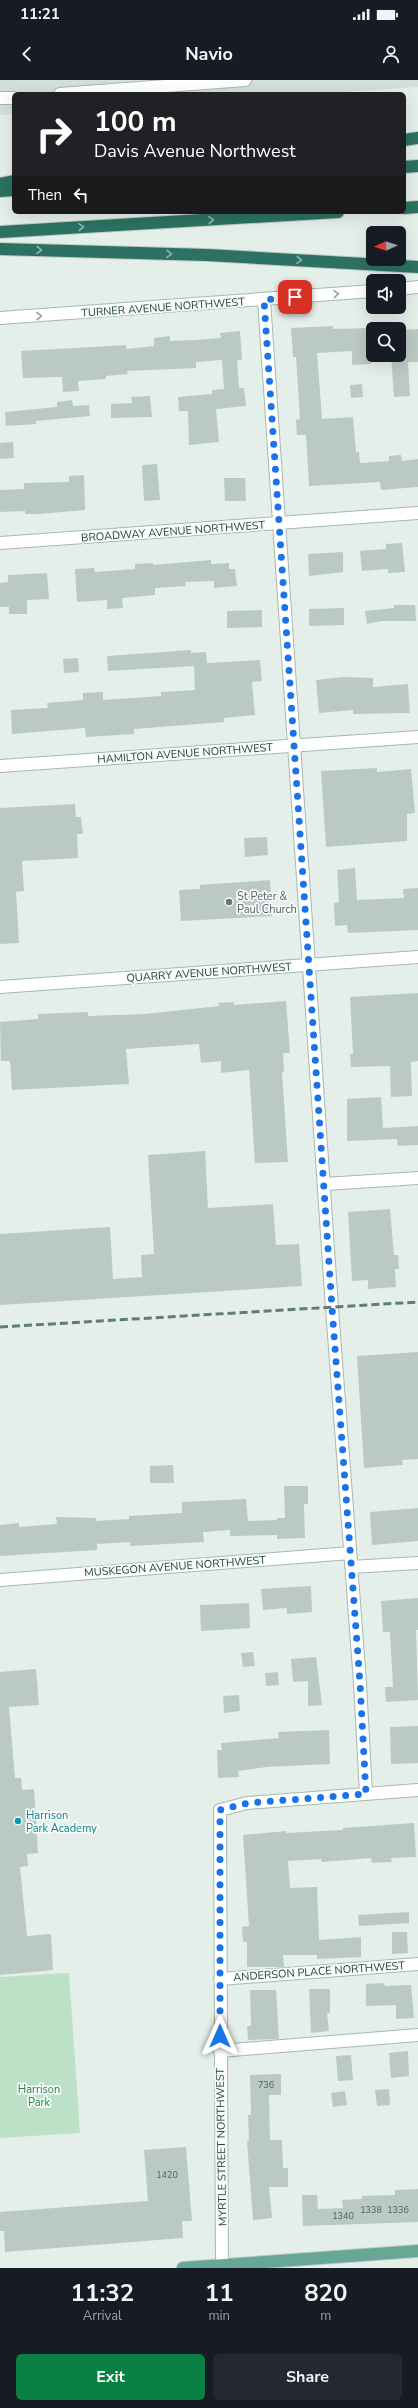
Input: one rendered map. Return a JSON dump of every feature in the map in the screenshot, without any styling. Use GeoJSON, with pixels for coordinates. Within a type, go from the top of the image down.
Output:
{"type":"FeatureCollection","features":[{"type":"Feature","properties":{"kind":"highway"},"geometry":{"type":"LineString","coordinates":[[406,140],[418,138]]}},
{"type":"Feature","properties":{"kind":"highway"},"geometry":{"type":"LineString","coordinates":[[406,167],[418,166]]}},
{"type":"Feature","properties":{"kind":"highway"},"geometry":{"type":"LineString","coordinates":[[0,184],[12,181]]}},
{"type":"Feature","properties":{"kind":"highway"},"geometry":{"type":"LineString","coordinates":[[0,191],[12,190]]}},
{"type":"Feature","properties":{"kind":"highway"},"geometry":{"type":"LineString","coordinates":[[406,208],[418,207]]}},
{"type":"Feature","properties":{"kind":"highway"},"geometry":{"type":"LineString","coordinates":[[0,232],[304,214]]}},
{"type":"Feature","properties":{"kind":"highway"},"geometry":{"type":"LineString","coordinates":[[0,249],[207,255],[418,266]]}},
{"type":"Feature","properties":{"kind":"main road"},"geometry":{"type":"LineString","coordinates":[[184,2268],[222,2267],[418,2251]]}},
{"type":"Feature","properties":{"kind":"street"},"geometry":{"type":"LineString","coordinates":[[86,92],[245,80]]}},
{"type":"Feature","properties":{"kind":"street"},"geometry":{"type":"LineString","coordinates":[[0,98],[12,98]]}},
{"type":"Feature","properties":{"kind":"street"},"geometry":{"type":"LineString","coordinates":[[406,288],[418,287]]}},
{"type":"Feature","properties":{"kind":"street","name":"TURNER AVENUE NORTHWEST"},"geometry":{"type":"LineString","coordinates":[[0,318],[366,292]]}},
{"type":"Feature","properties":{"kind":"street"},"geometry":{"type":"LineString","coordinates":[[264,300],[366,1794],[418,1790]]}},
{"type":"Feature","properties":{"kind":"street","name":"BROADWAY AVENUE NORTHWEST"},"geometry":{"type":"LineString","coordinates":[[0,543],[418,513]]}},
{"type":"Feature","properties":{"kind":"street","name":"HAMILTON AVENUE NORTHWEST"},"geometry":{"type":"LineString","coordinates":[[0,766],[418,737]]}},
{"type":"Feature","properties":{"kind":"street","name":"QUARRY AVENUE NORTHWEST"},"geometry":{"type":"LineString","coordinates":[[0,987],[418,957]]}},
{"type":"Feature","properties":{"kind":"street"},"geometry":{"type":"LineString","coordinates":[[325,1184],[418,1178]]}},
{"type":"Feature","properties":{"kind":"street","name":"MUSKEGON AVENUE NORTHWEST"},"geometry":{"type":"LineString","coordinates":[[0,1580],[350,1553]]}},
{"type":"Feature","properties":{"kind":"street"},"geometry":{"type":"LineString","coordinates":[[351,1567],[418,1562]]}},
{"type":"Feature","properties":{"kind":"street","name":"MYRTLE STREET NORTHWEST"},"geometry":{"type":"LineString","coordinates":[[222,2267],[220,1810],[248,1803],[366,1794]]}},
{"type":"Feature","properties":{"kind":"street","name":"ANDERSON PLACE NORTHWEST"},"geometry":{"type":"LineString","coordinates":[[220,1979],[418,1964]]}},
{"type":"Feature","properties":{"kind":"street"},"geometry":{"type":"LineString","coordinates":[[220,2051],[418,2035]]}},
{"type":"Feature","properties":{"kind":"shaded area"},"geometry":{"type":"Polygon","coordinates":[[[0,80],[418,80],[418,87],[344,92],[12,92],[12,114],[0,115],[0,80]]]}},
{"type":"Feature","properties":{"kind":"green space","name":"Harrison Park"},"geometry":{"type":"Polygon","coordinates":[[[69,1973],[80,2133],[0,2138],[0,1977],[69,1973]]]}},
{"type":"Feature","properties":{"kind":"building"},"geometry":{"type":"Polygon","coordinates":[[[333,326],[333,329],[366,328],[366,362],[371,362],[371,364],[352,365],[352,351],[317,353],[322,419],[353,417],[356,452],[359,452],[360,463],[389,461],[389,456],[401,455],[402,461],[418,459],[418,487],[381,490],[380,482],[309,486],[306,435],[297,435],[296,420],[300,419],[296,357],[293,357],[291,328],[333,326]]]}},
{"type":"Feature","properties":{"kind":"building"},"geometry":{"type":"Polygon","coordinates":[[[418,329],[418,362],[408,362],[410,396],[394,397],[392,362],[406,362],[406,330],[418,329]]]}},
{"type":"Feature","properties":{"kind":"building"},"geometry":{"type":"Polygon","coordinates":[[[240,331],[242,360],[237,360],[239,388],[244,388],[246,406],[216,409],[219,442],[189,445],[188,411],[179,411],[178,397],[212,394],[212,390],[224,389],[222,360],[196,362],[196,368],[127,371],[128,374],[106,376],[106,379],[78,381],[79,391],[63,392],[62,377],[23,378],[21,351],[126,345],[126,349],[154,346],[154,338],[170,336],[170,341],[221,338],[220,333],[240,331]]]}},
{"type":"Feature","properties":{"kind":"building"},"geometry":{"type":"Polygon","coordinates":[[[362,384],[363,397],[351,398],[350,385],[362,384]]]}},
{"type":"Feature","properties":{"kind":"building"},"geometry":{"type":"Polygon","coordinates":[[[150,396],[152,417],[111,418],[111,404],[132,403],[131,397],[150,396]]]}},
{"type":"Feature","properties":{"kind":"building"},"geometry":{"type":"Polygon","coordinates":[[[72,400],[73,406],[89,405],[90,416],[36,421],[36,424],[6,426],[5,412],[57,407],[57,402],[72,400]]]}},
{"type":"Feature","properties":{"kind":"building"},"geometry":{"type":"Polygon","coordinates":[[[13,442],[14,458],[0,459],[0,443],[13,442]]]}},
{"type":"Feature","properties":{"kind":"building"},"geometry":{"type":"Polygon","coordinates":[[[157,464],[160,500],[144,501],[142,465],[157,464]]]}},
{"type":"Feature","properties":{"kind":"building"},"geometry":{"type":"Polygon","coordinates":[[[84,475],[85,510],[39,514],[25,514],[25,511],[0,512],[0,490],[24,489],[24,483],[69,482],[69,476],[84,475]]]}},
{"type":"Feature","properties":{"kind":"building"},"geometry":{"type":"Polygon","coordinates":[[[224,478],[245,478],[246,501],[225,501],[224,478]]]}},
{"type":"Feature","properties":{"kind":"building"},"geometry":{"type":"Polygon","coordinates":[[[402,543],[405,572],[388,573],[388,569],[362,571],[360,551],[386,549],[386,544],[402,543]]]}},
{"type":"Feature","properties":{"kind":"building"},"geometry":{"type":"Polygon","coordinates":[[[343,552],[343,572],[309,576],[308,554],[343,552]]]}},
{"type":"Feature","properties":{"kind":"building"},"geometry":{"type":"Polygon","coordinates":[[[211,560],[211,564],[229,563],[229,569],[235,569],[237,586],[214,588],[214,581],[185,582],[186,586],[155,588],[155,595],[122,598],[123,608],[107,609],[107,600],[77,602],[75,569],[94,568],[95,572],[135,569],[135,564],[153,563],[153,565],[211,560]]]}},
{"type":"Feature","properties":{"kind":"building"},"geometry":{"type":"Polygon","coordinates":[[[47,573],[49,599],[27,600],[27,614],[9,614],[9,607],[0,607],[0,583],[8,582],[8,575],[47,573]]]}},
{"type":"Feature","properties":{"kind":"building"},"geometry":{"type":"Polygon","coordinates":[[[394,605],[415,605],[416,621],[382,621],[367,624],[365,611],[394,608],[394,605]]]}},
{"type":"Feature","properties":{"kind":"building"},"geometry":{"type":"Polygon","coordinates":[[[344,608],[344,625],[309,626],[309,609],[344,608]]]}},
{"type":"Feature","properties":{"kind":"building"},"geometry":{"type":"Polygon","coordinates":[[[262,610],[262,627],[227,628],[227,611],[262,610]]]}},
{"type":"Feature","properties":{"kind":"building"},"geometry":{"type":"Polygon","coordinates":[[[191,650],[191,653],[206,652],[207,663],[260,660],[262,681],[252,682],[255,715],[224,718],[224,722],[134,729],[134,734],[86,737],[85,728],[12,734],[11,710],[48,708],[47,703],[83,700],[83,693],[103,692],[103,700],[161,696],[161,692],[195,690],[194,666],[108,671],[107,656],[191,650]]]}},
{"type":"Feature","properties":{"kind":"building"},"geometry":{"type":"Polygon","coordinates":[[[78,658],[79,672],[64,673],[63,659],[78,658]]]}},
{"type":"Feature","properties":{"kind":"building"},"geometry":{"type":"Polygon","coordinates":[[[343,677],[373,678],[373,687],[408,684],[410,713],[353,714],[353,710],[319,713],[316,680],[343,677]]]}},
{"type":"Feature","properties":{"kind":"building"},"geometry":{"type":"Polygon","coordinates":[[[377,768],[377,772],[411,769],[415,813],[407,814],[407,841],[326,847],[321,771],[377,768]]]}},
{"type":"Feature","properties":{"kind":"building"},"geometry":{"type":"Polygon","coordinates":[[[75,804],[76,817],[81,817],[83,834],[77,834],[78,858],[22,861],[24,891],[16,892],[19,943],[0,944],[0,808],[75,804]]]}},
{"type":"Feature","properties":{"kind":"building"},"geometry":{"type":"Polygon","coordinates":[[[267,837],[268,855],[245,857],[244,838],[267,837]]]}},
{"type":"Feature","properties":{"kind":"building"},"geometry":{"type":"Polygon","coordinates":[[[355,868],[357,900],[404,898],[403,889],[418,888],[418,930],[348,933],[347,925],[335,926],[334,903],[339,902],[337,870],[355,868]]]}},
{"type":"Feature","properties":{"kind":"building"},"geometry":{"type":"Polygon","coordinates":[[[270,880],[272,916],[181,921],[179,890],[200,889],[200,885],[270,880]]]}},
{"type":"Feature","properties":{"kind":"building"},"geometry":{"type":"Polygon","coordinates":[[[418,993],[418,1061],[411,1062],[412,1096],[391,1097],[390,1066],[351,1067],[350,1054],[353,1054],[350,997],[418,993]]]}},
{"type":"Feature","properties":{"kind":"building"},"geometry":{"type":"Polygon","coordinates":[[[286,1001],[290,1053],[283,1053],[284,1072],[282,1072],[288,1162],[255,1163],[249,1070],[221,1073],[221,1061],[201,1063],[199,1044],[126,1049],[129,1084],[12,1090],[10,1061],[1,1061],[0,1022],[38,1019],[38,1014],[88,1012],[88,1016],[145,1014],[219,1006],[218,1003],[234,1002],[234,1005],[286,1001]]]}},
{"type":"Feature","properties":{"kind":"building"},"geometry":{"type":"Polygon","coordinates":[[[381,1097],[383,1128],[418,1126],[418,1145],[398,1146],[397,1139],[347,1141],[347,1099],[381,1097]]]}},
{"type":"Feature","properties":{"kind":"building"},"geometry":{"type":"Polygon","coordinates":[[[205,1151],[208,1208],[273,1204],[276,1245],[299,1244],[302,1286],[0,1305],[0,1234],[110,1227],[113,1279],[142,1277],[141,1255],[154,1254],[148,1155],[205,1151]]]}},
{"type":"Feature","properties":{"kind":"building"},"geometry":{"type":"Polygon","coordinates":[[[390,1209],[394,1255],[398,1255],[399,1269],[395,1269],[396,1287],[368,1289],[368,1280],[352,1281],[348,1212],[390,1209]]]}},
{"type":"Feature","properties":{"kind":"building"},"geometry":{"type":"Polygon","coordinates":[[[418,1352],[418,1459],[402,1460],[403,1465],[364,1468],[357,1356],[418,1352]]]}},
{"type":"Feature","properties":{"kind":"building"},"geometry":{"type":"Polygon","coordinates":[[[173,1465],[174,1483],[150,1483],[150,1466],[173,1465]]]}},
{"type":"Feature","properties":{"kind":"building"},"geometry":{"type":"Polygon","coordinates":[[[284,1486],[308,1486],[308,1504],[304,1504],[305,1538],[277,1539],[277,1535],[230,1536],[230,1530],[203,1532],[204,1542],[130,1546],[130,1542],[97,1544],[97,1550],[0,1556],[0,1525],[19,1523],[19,1527],[57,1524],[56,1517],[96,1518],[96,1521],[129,1519],[129,1516],[182,1513],[182,1502],[246,1499],[248,1521],[277,1520],[277,1518],[285,1518],[284,1486]]]}},
{"type":"Feature","properties":{"kind":"building"},"geometry":{"type":"Polygon","coordinates":[[[418,1508],[418,1541],[372,1545],[370,1512],[418,1508]]]}},
{"type":"Feature","properties":{"kind":"building"},"geometry":{"type":"Polygon","coordinates":[[[311,1586],[312,1612],[287,1614],[287,1608],[263,1610],[261,1589],[311,1586]]]}},
{"type":"Feature","properties":{"kind":"building"},"geometry":{"type":"Polygon","coordinates":[[[418,1598],[418,1630],[416,1630],[418,1700],[386,1702],[385,1687],[393,1687],[390,1632],[383,1632],[381,1601],[418,1598]]]}},
{"type":"Feature","properties":{"kind":"building"},"geometry":{"type":"Polygon","coordinates":[[[249,1603],[250,1628],[201,1631],[200,1605],[249,1603]]]}},
{"type":"Feature","properties":{"kind":"building"},"geometry":{"type":"Polygon","coordinates":[[[253,1652],[255,1666],[243,1667],[241,1653],[253,1652]]]}},
{"type":"Feature","properties":{"kind":"building"},"geometry":{"type":"Polygon","coordinates":[[[316,1657],[322,1705],[308,1706],[308,1681],[293,1682],[291,1659],[316,1657]]]}},
{"type":"Feature","properties":{"kind":"building","name":"Harrison Park Academy"},"geometry":{"type":"Polygon","coordinates":[[[36,1669],[39,1705],[9,1707],[15,1778],[21,1778],[22,1790],[34,1789],[38,1853],[27,1854],[28,1866],[20,1867],[27,1936],[51,1934],[53,1970],[0,1975],[0,1672],[36,1669]]]}},
{"type":"Feature","properties":{"kind":"building"},"geometry":{"type":"Polygon","coordinates":[[[278,1672],[279,1685],[266,1686],[265,1673],[278,1672]]]}},
{"type":"Feature","properties":{"kind":"building"},"geometry":{"type":"Polygon","coordinates":[[[239,1695],[240,1711],[224,1713],[223,1696],[239,1695]]]}},
{"type":"Feature","properties":{"kind":"building"},"geometry":{"type":"Polygon","coordinates":[[[418,1726],[418,1763],[391,1764],[390,1727],[418,1726]]]}},
{"type":"Feature","properties":{"kind":"building"},"geometry":{"type":"Polygon","coordinates":[[[329,1730],[330,1764],[267,1767],[238,1771],[239,1777],[218,1778],[217,1750],[222,1750],[221,1743],[279,1738],[278,1732],[329,1730]]]}},
{"type":"Feature","properties":{"kind":"building"},"geometry":{"type":"Polygon","coordinates":[[[414,1823],[416,1857],[391,1858],[392,1862],[372,1863],[371,1858],[322,1862],[321,1859],[288,1861],[290,1888],[317,1887],[319,1940],[361,1937],[361,1957],[317,1959],[317,1955],[283,1955],[284,1967],[247,1967],[247,1942],[243,1942],[242,1927],[249,1926],[243,1835],[286,1831],[286,1833],[343,1830],[343,1828],[414,1823]]]}},
{"type":"Feature","properties":{"kind":"building"},"geometry":{"type":"Polygon","coordinates":[[[409,1912],[409,1923],[359,1926],[358,1915],[409,1912]]]}},
{"type":"Feature","properties":{"kind":"building"},"geometry":{"type":"Polygon","coordinates":[[[392,1932],[407,1932],[408,1953],[392,1954],[392,1932]]]}},
{"type":"Feature","properties":{"kind":"building"},"geometry":{"type":"Polygon","coordinates":[[[384,1983],[385,1986],[411,1985],[414,2018],[396,2019],[396,2005],[366,2006],[366,1984],[384,1983]]]}},
{"type":"Feature","properties":{"kind":"building"},"geometry":{"type":"Polygon","coordinates":[[[309,1989],[330,1989],[330,2013],[327,2013],[329,2031],[311,2033],[309,1989]]]}},
{"type":"Feature","properties":{"kind":"building"},"geometry":{"type":"Polygon","coordinates":[[[250,1990],[276,1990],[279,2039],[248,2040],[247,2026],[251,2026],[250,1990]]]}},
{"type":"Feature","properties":{"kind":"building"},"geometry":{"type":"Polygon","coordinates":[[[408,2051],[409,2076],[391,2078],[389,2053],[408,2051]]]}},
{"type":"Feature","properties":{"kind":"building"},"geometry":{"type":"Polygon","coordinates":[[[351,2055],[353,2080],[338,2081],[336,2056],[351,2055]]]}},
{"type":"Feature","properties":{"kind":"building"},"geometry":{"type":"Polygon","coordinates":[[[281,2074],[281,2095],[269,2095],[270,2140],[282,2140],[283,2168],[288,2168],[288,2187],[269,2187],[272,2218],[253,2220],[247,2141],[249,2141],[248,2115],[251,2115],[250,2075],[281,2074]]]}},
{"type":"Feature","properties":{"kind":"building"},"geometry":{"type":"Polygon","coordinates":[[[389,2089],[390,2105],[377,2106],[375,2090],[389,2089]]]}},
{"type":"Feature","properties":{"kind":"building"},"geometry":{"type":"Polygon","coordinates":[[[345,2091],[347,2105],[333,2107],[331,2093],[345,2091]]]}},
{"type":"Feature","properties":{"kind":"building"},"geometry":{"type":"Polygon","coordinates":[[[186,2147],[192,2221],[182,2221],[183,2238],[5,2252],[4,2231],[0,2231],[0,2212],[148,2201],[144,2150],[186,2147]]]}},
{"type":"Feature","properties":{"kind":"building"},"geometry":{"type":"Polygon","coordinates":[[[418,2189],[418,2222],[303,2226],[302,2195],[317,2195],[318,2209],[343,2208],[342,2200],[362,2199],[362,2196],[395,2195],[395,2190],[418,2189]]]}},
{"type":"Feature","properties":{"kind":"railway"},"geometry":{"type":"LineString","coordinates":[[0,1327],[418,1302]]}},
{"type":"Feature","properties":{"kind":"place","name":"St Peter & Paul Church"},"geometry":{"type":"Point","coordinates":[229,902]}},
{"type":"Feature","properties":{"kind":"place","name":"Harrison Park Academy"},"geometry":{"type":"Point","coordinates":[18,1821]}},
{"type":"Feature","properties":{"kind":"route"},"geometry":{"type":"LineString","coordinates":[[220,2036],[220,1810],[248,1803],[366,1794],[360,1683],[332,1308],[318,1076],[309,965],[264,300],[295,297]]}}]}
